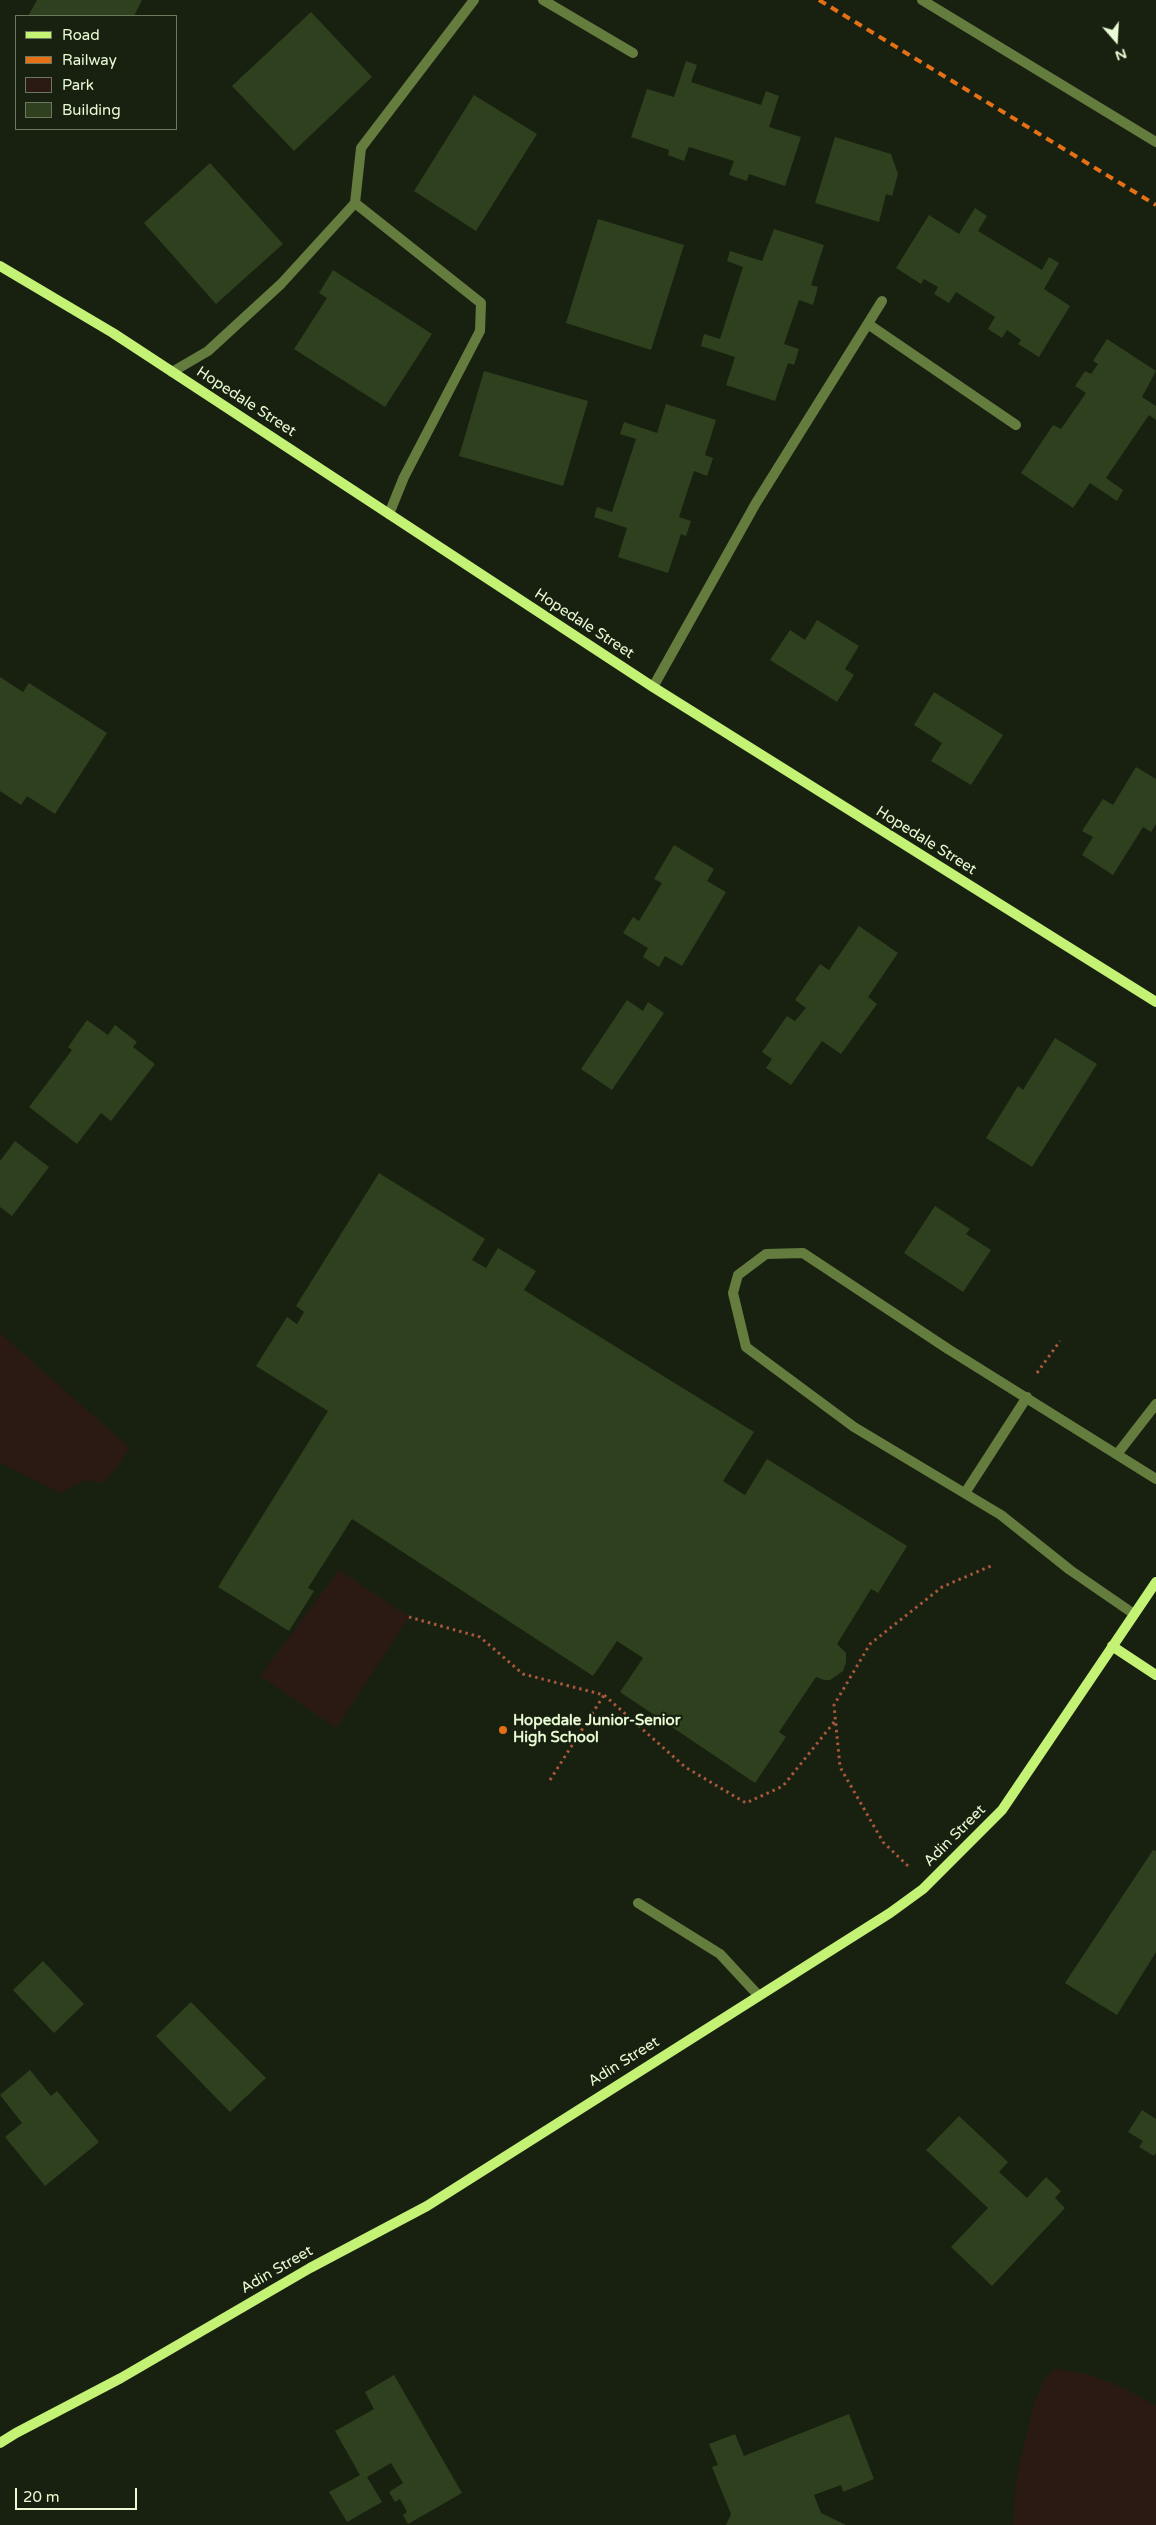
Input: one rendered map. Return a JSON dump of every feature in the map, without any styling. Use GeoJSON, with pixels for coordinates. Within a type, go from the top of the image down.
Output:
{"type":"FeatureCollection","features":[{"type":"Feature","properties":{"kind":"street","name":"Hopedale Street"},"geometry":{"type":"LineString","coordinates":[[0,266],[95,322],[653,687],[1156,1002]]}},
{"type":"Feature","properties":{"kind":"street","name":"Adin Street"},"geometry":{"type":"LineString","coordinates":[[0,2443],[121,2378],[310,2268],[427,2206],[890,1913],[923,1889],[1002,1810],[1156,1582]]}},
{"type":"Feature","properties":{"kind":"street"},"geometry":{"type":"LineString","coordinates":[[1112,1646],[1156,1675]]}},
{"type":"Feature","properties":{"kind":"lane"},"geometry":{"type":"LineString","coordinates":[[172,372],[208,351],[281,284],[356,203],[361,148],[474,0]]}},
{"type":"Feature","properties":{"kind":"lane"},"geometry":{"type":"LineString","coordinates":[[542,0],[634,53]]}},
{"type":"Feature","properties":{"kind":"lane"},"geometry":{"type":"LineString","coordinates":[[922,0],[1156,142]]}},
{"type":"Feature","properties":{"kind":"lane"},"geometry":{"type":"LineString","coordinates":[[356,203],[481,303],[480,331],[404,477],[389,514]]}},
{"type":"Feature","properties":{"kind":"lane"},"geometry":{"type":"LineString","coordinates":[[653,687],[756,503],[882,301]]}},
{"type":"Feature","properties":{"kind":"lane"},"geometry":{"type":"LineString","coordinates":[[868,324],[1016,425]]}},
{"type":"Feature","properties":{"kind":"lane"},"geometry":{"type":"LineString","coordinates":[[1134,1614],[1070,1570],[1001,1515],[854,1427],[746,1347],[733,1293],[738,1274],[766,1254],[803,1254],[948,1349],[1118,1453],[1156,1479]]}},
{"type":"Feature","properties":{"kind":"lane"},"geometry":{"type":"LineString","coordinates":[[965,1493],[1027,1398]]}},
{"type":"Feature","properties":{"kind":"lane"},"geometry":{"type":"LineString","coordinates":[[1118,1453],[1156,1404]]}},
{"type":"Feature","properties":{"kind":"lane"},"geometry":{"type":"LineString","coordinates":[[638,1903],[720,1954],[758,1995]]}},
{"type":"Feature","properties":{"kind":"path"},"geometry":{"type":"LineString","coordinates":[[1037,1373],[1060,1340]]}},
{"type":"Feature","properties":{"kind":"path"},"geometry":{"type":"LineString","coordinates":[[908,1866],[883,1842],[840,1767],[834,1705],[870,1644],[942,1587],[993,1565]]}},
{"type":"Feature","properties":{"kind":"path"},"geometry":{"type":"LineString","coordinates":[[409,1617],[480,1637],[523,1674],[604,1695],[685,1767],[746,1803],[783,1786],[835,1721]]}},
{"type":"Feature","properties":{"kind":"path"},"geometry":{"type":"LineString","coordinates":[[550,1780],[604,1695]]}},
{"type":"Feature","properties":{"kind":"green space"},"geometry":{"type":"Polygon","coordinates":[[[0,1333],[130,1448],[118,1466],[102,1483],[84,1480],[61,1493],[0,1463],[0,1333]]]}},
{"type":"Feature","properties":{"kind":"green space"},"geometry":{"type":"Polygon","coordinates":[[[339,1570],[409,1617],[336,1728],[260,1676],[339,1570]]]}},
{"type":"Feature","properties":{"kind":"green space"},"geometry":{"type":"Polygon","coordinates":[[[1055,2369],[1087,2374],[1122,2387],[1156,2406],[1156,2525],[1013,2525],[1016,2480],[1034,2403],[1045,2378],[1055,2369]]]}},
{"type":"Feature","properties":{"kind":"building"},"geometry":{"type":"Polygon","coordinates":[[[37,0],[142,0],[134,15],[29,15],[37,0]]]}},
{"type":"Feature","properties":{"kind":"building"},"geometry":{"type":"Polygon","coordinates":[[[311,12],[372,77],[294,151],[232,86],[311,12]]]}},
{"type":"Feature","properties":{"kind":"building"},"geometry":{"type":"Polygon","coordinates":[[[686,61],[697,65],[691,82],[761,105],[766,91],[779,96],[769,127],[801,137],[785,186],[749,174],[747,181],[729,175],[734,161],[689,147],[684,161],[668,155],[669,150],[631,137],[647,89],[674,97],[686,61]]]}},
{"type":"Feature","properties":{"kind":"building"},"geometry":{"type":"Polygon","coordinates":[[[474,95],[537,134],[476,231],[414,191],[474,95]]]}},
{"type":"Feature","properties":{"kind":"building"},"geometry":{"type":"Polygon","coordinates":[[[835,137],[891,154],[898,174],[892,196],[886,194],[879,222],[815,203],[835,137]]]}},
{"type":"Feature","properties":{"kind":"building"},"geometry":{"type":"Polygon","coordinates":[[[210,163],[283,244],[216,304],[144,223],[210,163]]]}},
{"type":"Feature","properties":{"kind":"building"},"geometry":{"type":"Polygon","coordinates":[[[975,208],[987,216],[978,231],[1042,270],[1049,257],[1059,263],[1044,289],[1070,306],[1039,357],[1018,344],[1021,340],[1007,330],[1002,338],[988,329],[995,317],[956,292],[949,303],[934,294],[938,287],[924,279],[921,284],[896,268],[929,215],[959,234],[975,208]]]}},
{"type":"Feature","properties":{"kind":"building"},"geometry":{"type":"Polygon","coordinates":[[[598,219],[684,245],[651,350],[566,323],[598,219]]]}},
{"type":"Feature","properties":{"kind":"building"},"geometry":{"type":"Polygon","coordinates":[[[774,229],[824,245],[811,285],[818,287],[813,305],[799,300],[784,344],[799,349],[794,365],[788,363],[775,401],[726,385],[735,357],[701,346],[704,334],[720,339],[743,267],[727,261],[730,251],[762,261],[774,229]]]}},
{"type":"Feature","properties":{"kind":"building"},"geometry":{"type":"Polygon","coordinates":[[[333,270],[432,334],[385,407],[294,349],[327,298],[319,293],[333,270]]]}},
{"type":"Feature","properties":{"kind":"building"},"geometry":{"type":"Polygon","coordinates":[[[1107,339],[1156,371],[1142,397],[1156,406],[1156,420],[1149,415],[1106,478],[1123,490],[1117,501],[1090,483],[1073,508],[1021,473],[1053,425],[1061,429],[1086,393],[1075,386],[1085,371],[1091,374],[1098,364],[1093,361],[1107,339]]]}},
{"type":"Feature","properties":{"kind":"building"},"geometry":{"type":"Polygon","coordinates":[[[484,371],[588,401],[563,486],[459,456],[484,371]]]}},
{"type":"Feature","properties":{"kind":"building"},"geometry":{"type":"Polygon","coordinates":[[[666,404],[716,420],[705,455],[713,458],[707,476],[694,471],[679,517],[691,521],[686,536],[681,534],[668,573],[618,557],[627,528],[594,517],[597,507],[612,512],[636,439],[620,434],[624,422],[657,433],[666,404]]]}},
{"type":"Feature","properties":{"kind":"building"},"geometry":{"type":"Polygon","coordinates":[[[817,620],[859,646],[845,669],[854,675],[837,702],[770,660],[790,630],[805,640],[817,620]]]}},
{"type":"Feature","properties":{"kind":"building"},"geometry":{"type":"Polygon","coordinates":[[[0,677],[23,692],[29,683],[107,733],[55,814],[27,796],[21,805],[0,791],[0,677]]]}},
{"type":"Feature","properties":{"kind":"building"},"geometry":{"type":"Polygon","coordinates":[[[934,692],[1003,735],[971,785],[931,761],[942,743],[914,725],[934,692]]]}},
{"type":"Feature","properties":{"kind":"building"},"geometry":{"type":"Polygon","coordinates":[[[1136,767],[1156,779],[1156,824],[1151,832],[1143,827],[1113,875],[1082,855],[1093,837],[1082,831],[1103,799],[1113,805],[1136,767]]]}},
{"type":"Feature","properties":{"kind":"building"},"geometry":{"type":"Polygon","coordinates":[[[674,845],[714,869],[707,881],[726,892],[682,966],[665,956],[659,967],[643,957],[648,948],[623,933],[633,917],[639,921],[662,883],[654,879],[674,845]]]}},
{"type":"Feature","properties":{"kind":"building"},"geometry":{"type":"Polygon","coordinates":[[[859,926],[898,953],[868,997],[877,1004],[841,1054],[822,1041],[791,1085],[766,1068],[772,1059],[762,1052],[787,1016],[795,1021],[806,1008],[795,1000],[820,964],[829,970],[859,926]]]}},
{"type":"Feature","properties":{"kind":"building"},"geometry":{"type":"Polygon","coordinates":[[[627,1000],[643,1011],[648,1002],[664,1013],[612,1090],[581,1069],[627,1000]]]}},
{"type":"Feature","properties":{"kind":"building"},"geometry":{"type":"Polygon","coordinates":[[[87,1020],[108,1035],[115,1025],[137,1042],[133,1047],[155,1064],[111,1121],[101,1113],[77,1144],[29,1107],[72,1050],[68,1047],[87,1020]]]}},
{"type":"Feature","properties":{"kind":"building"},"geometry":{"type":"Polygon","coordinates":[[[1055,1038],[1097,1064],[1032,1167],[986,1138],[1018,1086],[1023,1090],[1055,1038]]]}},
{"type":"Feature","properties":{"kind":"building"},"geometry":{"type":"Polygon","coordinates":[[[15,1141],[49,1167],[12,1216],[0,1207],[0,1161],[15,1141]]]}},
{"type":"Feature","properties":{"kind":"building"},"geometry":{"type":"Polygon","coordinates":[[[379,1173],[485,1239],[472,1260],[486,1268],[498,1248],[536,1271],[524,1290],[754,1432],[723,1481],[745,1495],[767,1459],[907,1546],[878,1593],[871,1589],[837,1644],[846,1653],[843,1671],[830,1680],[816,1677],[779,1732],[786,1737],[755,1783],[620,1692],[643,1658],[617,1641],[593,1676],[352,1519],[308,1588],[314,1591],[289,1631],[218,1587],[328,1411],[256,1366],[287,1317],[297,1324],[304,1312],[296,1306],[379,1173]]]}},
{"type":"Feature","properties":{"kind":"building"},"geometry":{"type":"Polygon","coordinates":[[[935,1206],[970,1229],[966,1234],[991,1250],[963,1292],[904,1253],[935,1206]]]}},
{"type":"Feature","properties":{"kind":"building"},"geometry":{"type":"Polygon","coordinates":[[[1153,1850],[1156,1851],[1156,1952],[1117,2015],[1065,1983],[1153,1850]]]}},
{"type":"Feature","properties":{"kind":"building"},"geometry":{"type":"Polygon","coordinates":[[[43,1961],[84,2004],[54,2033],[13,1990],[43,1961]]]}},
{"type":"Feature","properties":{"kind":"building"},"geometry":{"type":"Polygon","coordinates":[[[191,2002],[266,2078],[230,2112],[156,2036],[191,2002]]]}},
{"type":"Feature","properties":{"kind":"building"},"geometry":{"type":"Polygon","coordinates":[[[30,2070],[51,2096],[57,2091],[99,2142],[45,2186],[5,2137],[22,2123],[0,2095],[30,2070]]]}},
{"type":"Feature","properties":{"kind":"building"},"geometry":{"type":"Polygon","coordinates":[[[1142,2110],[1156,2119],[1156,2153],[1154,2156],[1139,2147],[1143,2141],[1128,2132],[1142,2110]]]}},
{"type":"Feature","properties":{"kind":"building"},"geometry":{"type":"Polygon","coordinates":[[[959,2116],[1008,2162],[999,2172],[1027,2198],[1046,2177],[1061,2191],[1055,2198],[1065,2208],[992,2286],[951,2247],[988,2208],[926,2150],[959,2116]]]}},
{"type":"Feature","properties":{"kind":"building"},"geometry":{"type":"Polygon","coordinates":[[[394,2375],[462,2493],[408,2524],[403,2515],[407,2512],[400,2499],[395,2502],[389,2492],[403,2483],[391,2463],[367,2477],[382,2502],[347,2522],[329,2492],[360,2475],[335,2431],[374,2409],[365,2392],[394,2375]]]}},
{"type":"Feature","properties":{"kind":"building"},"geometry":{"type":"Polygon","coordinates":[[[849,2414],[874,2479],[843,2492],[841,2485],[814,2495],[821,2513],[846,2525],[726,2525],[731,2514],[712,2467],[718,2465],[709,2444],[735,2434],[744,2456],[849,2414]]]}},
{"type":"Feature","properties":{"kind":"railway"},"geometry":{"type":"LineString","coordinates":[[819,0],[1156,205]]}},
{"type":"Feature","properties":{"kind":"place","name":"Hopedale Junior-Senior High School"},"geometry":{"type":"Point","coordinates":[503,1730]}}]}
